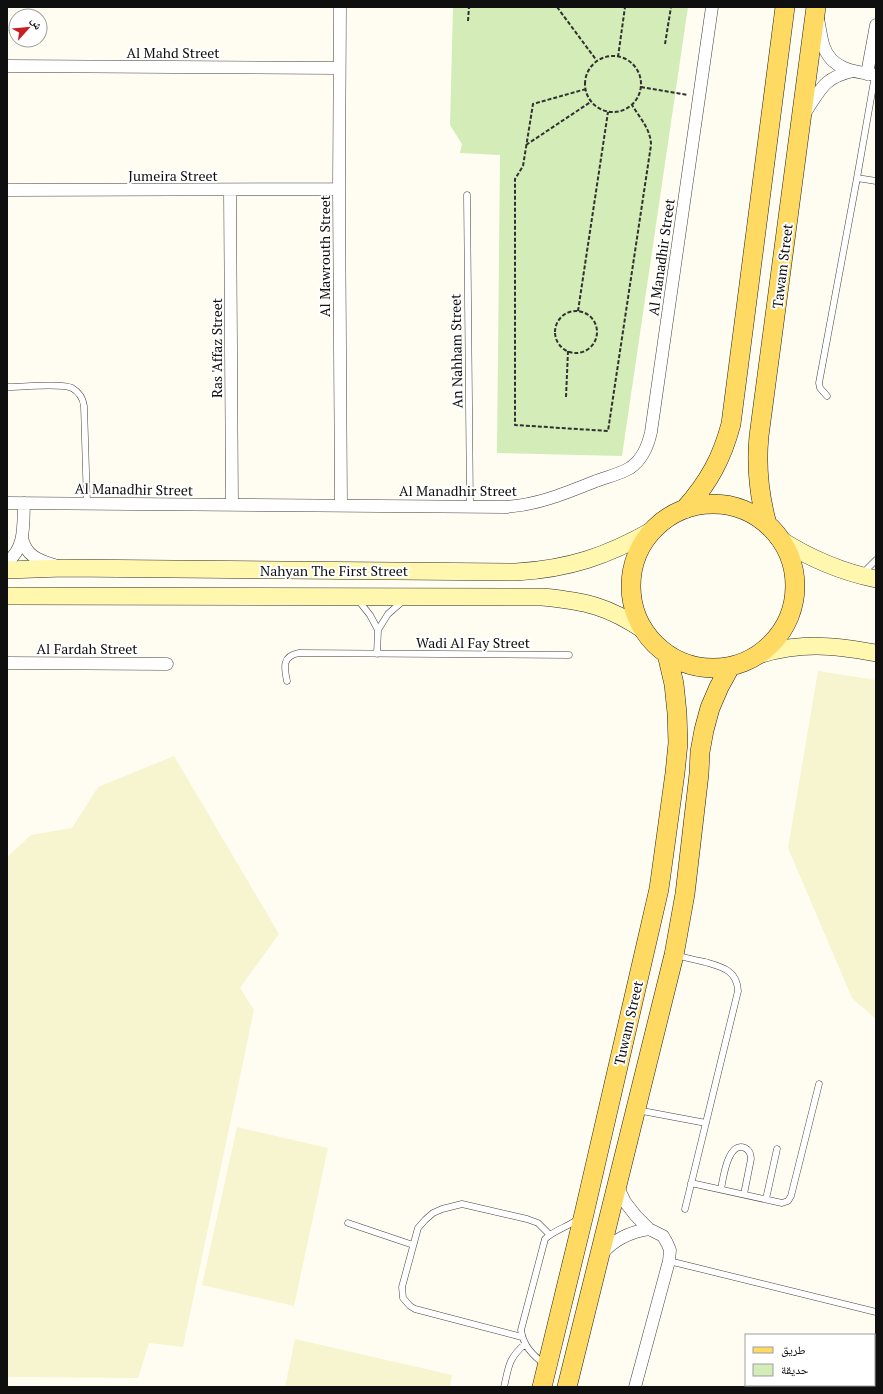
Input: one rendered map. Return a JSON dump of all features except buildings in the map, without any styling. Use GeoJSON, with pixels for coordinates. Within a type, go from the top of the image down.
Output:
{"type":"FeatureCollection","features":[{"type":"Feature","properties":{"kind":"main road"},"geometry":{"type":"LineString","coordinates":[[685,509],[706,484],[719,461],[731,424],[785,7]]}},
{"type":"Feature","properties":{"kind":"main road","name":"Tawam Street"},"geometry":{"type":"LineString","coordinates":[[767,524],[760,496],[758,451],[816,7]]}},
{"type":"Feature","properties":{"kind":"main road"},"geometry":{"type":"LineString","coordinates":[[709,504],[728,506],[746,511],[767,524],[781,540],[788,553],[793,568],[795,584],[794,599],[790,614],[784,628],[775,640],[758,655],[742,664],[730,667],[697,667],[682,662],[667,654],[645,632],[638,619],[634,606],[632,579],[634,566],[638,552],[645,540],[663,521],[685,509],[709,504]]}},
{"type":"Feature","properties":{"kind":"main road","name":"Nahyan The First Street"},"geometry":{"type":"LineString","coordinates":[[7,570],[63,568],[516,572],[539,570],[587,560],[632,542],[653,530]]}},
{"type":"Feature","properties":{"kind":"main road"},"geometry":{"type":"LineString","coordinates":[[781,540],[812,558],[868,578]]}},
{"type":"Feature","properties":{"kind":"main road","name":"Nahyan The First Street"},"geometry":{"type":"LineString","coordinates":[[7,596],[534,596],[586,602],[607,609],[627,619],[645,632]]}},
{"type":"Feature","properties":{"kind":"main road"},"geometry":{"type":"LineString","coordinates":[[758,655],[787,648],[817,645],[876,653]]}},
{"type":"Feature","properties":{"kind":"main road","name":"Tuwam Street"},"geometry":{"type":"LineString","coordinates":[[542,1387],[584,1214],[659,889],[678,743],[674,684],[667,654]]}},
{"type":"Feature","properties":{"kind":"main road","name":"Tuwam Street"},"geometry":{"type":"LineString","coordinates":[[567,1387],[674,954],[685,894],[700,752],[704,730],[710,708],[730,667]]}},
{"type":"Feature","properties":{"kind":"street","name":"Al Mawrouth Street"},"geometry":{"type":"LineString","coordinates":[[340,7],[339,189],[341,505]]}},
{"type":"Feature","properties":{"kind":"street","name":"Al Manadhir Street"},"geometry":{"type":"LineString","coordinates":[[7,503],[518,506],[544,501],[629,468],[642,456],[646,449],[651,432],[712,7]]}},
{"type":"Feature","properties":{"kind":"street"},"geometry":{"type":"LineString","coordinates":[[816,7],[824,47],[827,53],[831,59],[841,67],[853,71],[873,75],[876,26]]}},
{"type":"Feature","properties":{"kind":"street","name":"Al Mahd Street"},"geometry":{"type":"LineString","coordinates":[[7,66],[339,68]]}},
{"type":"Feature","properties":{"kind":"street"},"geometry":{"type":"LineString","coordinates":[[801,119],[822,87],[827,82],[839,74],[853,71]]}},
{"type":"Feature","properties":{"kind":"street","name":"Jumeira Street"},"geometry":{"type":"LineString","coordinates":[[7,190],[339,189]]}},
{"type":"Feature","properties":{"kind":"street","name":"Ras 'Affaz Street"},"geometry":{"type":"LineString","coordinates":[[230,190],[232,505]]}},
{"type":"Feature","properties":{"kind":"street"},"geometry":{"type":"LineString","coordinates":[[7,562],[16,554],[21,544],[24,503]]}},
{"type":"Feature","properties":{"kind":"street"},"geometry":{"type":"LineString","coordinates":[[22,538],[28,552],[36,559],[63,568]]}},
{"type":"Feature","properties":{"kind":"street","name":"Al Fardah Street"},"geometry":{"type":"LineString","coordinates":[[7,663],[167,664]]}},
{"type":"Feature","properties":{"kind":"street"},"geometry":{"type":"LineString","coordinates":[[617,1185],[630,1209],[649,1229],[662,1236],[667,1242],[670,1250],[669,1261],[635,1387]]}},
{"type":"Feature","properties":{"kind":"street"},"geometry":{"type":"LineString","coordinates":[[600,1256],[609,1246],[621,1237],[630,1233],[649,1229]]}},
{"type":"Feature","properties":{"kind":"lane"},"geometry":{"type":"LineString","coordinates":[[827,396],[820,388],[818,383],[857,178],[873,75]]}},
{"type":"Feature","properties":{"kind":"lane"},"geometry":{"type":"LineString","coordinates":[[857,178],[876,181]]}},
{"type":"Feature","properties":{"kind":"lane","name":"An Nahham Street"},"geometry":{"type":"LineString","coordinates":[[467,195],[470,506]]}},
{"type":"Feature","properties":{"kind":"lane"},"geometry":{"type":"LineString","coordinates":[[7,387],[63,386],[74,389],[81,396],[84,406],[87,504]]}},
{"type":"Feature","properties":{"kind":"lane"},"geometry":{"type":"LineString","coordinates":[[868,578],[876,560]]}},
{"type":"Feature","properties":{"kind":"lane"},"geometry":{"type":"LineString","coordinates":[[353,596],[365,608],[378,630]]}},
{"type":"Feature","properties":{"kind":"lane"},"geometry":{"type":"LineString","coordinates":[[377,654],[378,630],[388,614],[411,596]]}},
{"type":"Feature","properties":{"kind":"lane","name":"Wadi Al Fay Street"},"geometry":{"type":"LineString","coordinates":[[287,681],[284,667],[289,658],[295,654],[569,655]]}},
{"type":"Feature","properties":{"kind":"lane"},"geometry":{"type":"LineString","coordinates":[[674,954],[726,969],[734,976],[738,986],[738,996],[685,1209]]}},
{"type":"Feature","properties":{"kind":"lane"},"geometry":{"type":"LineString","coordinates":[[691,1183],[782,1203],[788,1201],[790,1199],[819,1084]]}},
{"type":"Feature","properties":{"kind":"lane"},"geometry":{"type":"LineString","coordinates":[[635,1110],[706,1123]]}},
{"type":"Feature","properties":{"kind":"lane"},"geometry":{"type":"LineString","coordinates":[[721,1189],[730,1154],[734,1149],[741,1147],[749,1152],[751,1159],[744,1194]]}},
{"type":"Feature","properties":{"kind":"lane"},"geometry":{"type":"LineString","coordinates":[[766,1199],[777,1150]]}},
{"type":"Feature","properties":{"kind":"lane"},"geometry":{"type":"LineString","coordinates":[[522,1337],[415,1309],[410,1306],[404,1298],[402,1287],[413,1245],[418,1228],[425,1220],[442,1208],[462,1204],[527,1219],[538,1224],[550,1235]]}},
{"type":"Feature","properties":{"kind":"lane"},"geometry":{"type":"LineString","coordinates":[[547,1366],[530,1352],[522,1337],[521,1330],[544,1242],[550,1235],[565,1228],[584,1214]]}},
{"type":"Feature","properties":{"kind":"lane"},"geometry":{"type":"LineString","coordinates":[[348,1223],[413,1245]]}},
{"type":"Feature","properties":{"kind":"lane"},"geometry":{"type":"LineString","coordinates":[[669,1261],[876,1312]]}},
{"type":"Feature","properties":{"kind":"lane"},"geometry":{"type":"LineString","coordinates":[[504,1387],[514,1353],[525,1344]]}},
{"type":"Feature","properties":{"kind":"path"},"geometry":{"type":"LineString","coordinates":[[468,21],[469,7]]}},
{"type":"Feature","properties":{"kind":"path"},"geometry":{"type":"LineString","coordinates":[[557,7],[598,61]]}},
{"type":"Feature","properties":{"kind":"path"},"geometry":{"type":"LineString","coordinates":[[618,57],[625,7]]}},
{"type":"Feature","properties":{"kind":"path"},"geometry":{"type":"LineString","coordinates":[[665,44],[671,7]]}},
{"type":"Feature","properties":{"kind":"path"},"geometry":{"type":"LineString","coordinates":[[618,57],[625,59],[635,67],[639,73],[641,87],[637,100],[632,105],[621,111],[608,112],[596,106],[592,101],[586,89],[586,83],[589,71],[598,61],[604,58],[618,57]]}},
{"type":"Feature","properties":{"kind":"path"},"geometry":{"type":"LineString","coordinates":[[641,87],[699,97]]}},
{"type":"Feature","properties":{"kind":"path"},"geometry":{"type":"LineString","coordinates":[[586,89],[533,104],[523,166],[515,178],[515,426],[608,431],[651,145],[651,137],[649,132],[632,105]]}},
{"type":"Feature","properties":{"kind":"path"},"geometry":{"type":"LineString","coordinates":[[526,145],[592,101]]}},
{"type":"Feature","properties":{"kind":"path"},"geometry":{"type":"LineString","coordinates":[[578,311],[608,112]]}},
{"type":"Feature","properties":{"kind":"path"},"geometry":{"type":"LineString","coordinates":[[572,311],[578,311],[584,313],[593,320],[597,331],[596,337],[590,347],[586,351],[580,353],[568,351],[559,344],[555,333],[556,327],[562,317],[572,311]]}},
{"type":"Feature","properties":{"kind":"path"},"geometry":{"type":"LineString","coordinates":[[566,397],[568,351]]}},
{"type":"Feature","properties":{"kind":"shaded area"},"geometry":{"type":"Polygon","coordinates":[[[818,671],[876,680],[876,1019],[852,998],[788,848],[818,671]]]}},
{"type":"Feature","properties":{"kind":"shaded area"},"geometry":{"type":"Polygon","coordinates":[[[174,756],[279,934],[240,988],[254,1010],[183,1347],[149,1343],[138,1378],[7,1377],[7,857],[31,835],[72,828],[98,787],[174,756]]]}},
{"type":"Feature","properties":{"kind":"shaded area"},"geometry":{"type":"Polygon","coordinates":[[[237,1127],[328,1148],[294,1306],[202,1285],[237,1127]]]}},
{"type":"Feature","properties":{"kind":"shaded area"},"geometry":{"type":"Polygon","coordinates":[[[295,1339],[452,1375],[450,1387],[285,1387],[295,1339]]]}},
{"type":"Feature","properties":{"kind":"green space"},"geometry":{"type":"Polygon","coordinates":[[[453,7],[688,7],[622,456],[497,453],[500,155],[460,153],[462,144],[450,125],[453,7]]]}}]}
